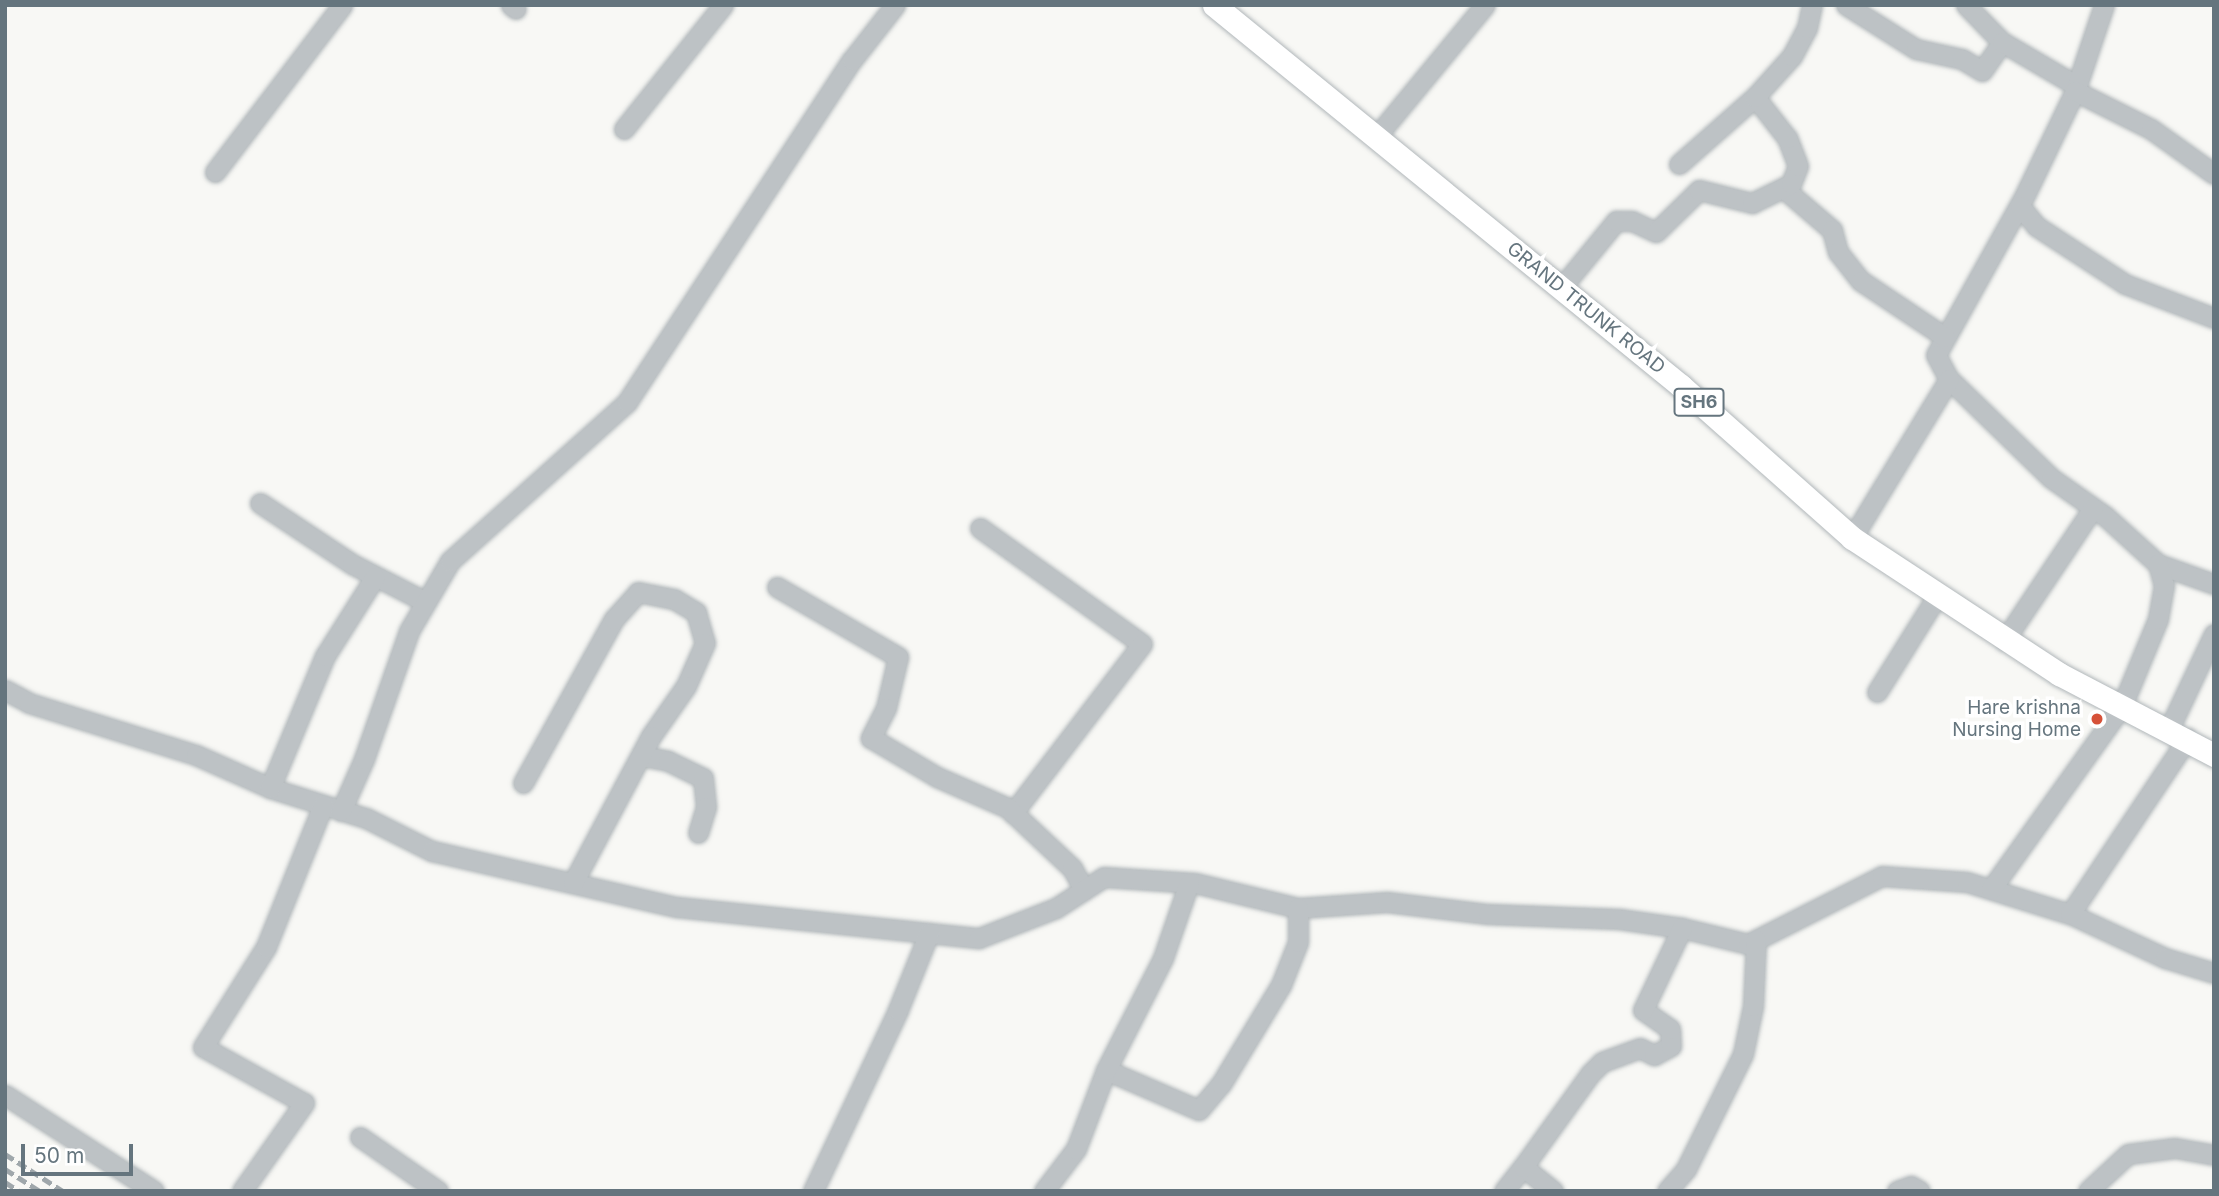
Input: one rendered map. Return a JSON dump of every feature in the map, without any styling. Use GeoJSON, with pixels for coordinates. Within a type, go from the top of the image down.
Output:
{"type":"FeatureCollection","features":[{"type":"Feature","properties":{"kind":"main road","name":"GRAND TRUNK ROAD"},"geometry":{"type":"LineString","coordinates":[[1225,9],[1376,137],[1681,386],[1852,538],[2004,640],[2214,755]]}},
{"type":"Feature","properties":{"kind":"street"},"geometry":{"type":"LineString","coordinates":[[215,172],[342,5]]}},
{"type":"Feature","properties":{"kind":"street"},"geometry":{"type":"LineString","coordinates":[[624,129],[723,5]]}},
{"type":"Feature","properties":{"kind":"street"},"geometry":{"type":"LineString","coordinates":[[242,1191],[304,1103],[203,1047],[266,947],[332,808],[365,759],[409,631],[450,561],[495,516],[577,452],[627,402],[852,60],[895,5]]}},
{"type":"Feature","properties":{"kind":"street"},"geometry":{"type":"LineString","coordinates":[[1376,137],[1486,5]]}},
{"type":"Feature","properties":{"kind":"street"},"geometry":{"type":"LineString","coordinates":[[1679,164],[1755,97],[1792,56],[1807,28],[1812,5]]}},
{"type":"Feature","properties":{"kind":"street"},"geometry":{"type":"LineString","coordinates":[[1846,5],[1916,49],[1962,59],[1982,71],[2002,42]]}},
{"type":"Feature","properties":{"kind":"street"},"geometry":{"type":"LineString","coordinates":[[1966,5],[2002,42],[2076,89],[2151,129],[2214,174]]}},
{"type":"Feature","properties":{"kind":"street"},"geometry":{"type":"LineString","coordinates":[[2104,5],[2076,89],[2020,206],[1936,355],[1949,379],[2051,478],[2093,508],[2158,564],[2214,584]]}},
{"type":"Feature","properties":{"kind":"street"},"geometry":{"type":"LineString","coordinates":[[1561,288],[1616,221],[1632,221],[1656,232],[1699,190],[1752,203],[1791,184],[1798,166],[1787,138],[1755,97]]}},
{"type":"Feature","properties":{"kind":"street"},"geometry":{"type":"LineString","coordinates":[[1783,188],[1832,230],[1838,252],[1861,281],[1945,337]]}},
{"type":"Feature","properties":{"kind":"street"},"geometry":{"type":"LineString","coordinates":[[2020,206],[2036,226],[2124,284],[2214,318]]}},
{"type":"Feature","properties":{"kind":"street"},"geometry":{"type":"LineString","coordinates":[[1852,538],[1949,379]]}},
{"type":"Feature","properties":{"kind":"street"},"geometry":{"type":"LineString","coordinates":[[260,503],[375,578],[426,602]]}},
{"type":"Feature","properties":{"kind":"street"},"geometry":{"type":"LineString","coordinates":[[2004,640],[2093,508]]}},
{"type":"Feature","properties":{"kind":"street"},"geometry":{"type":"LineString","coordinates":[[980,528],[1142,645],[1013,813]]}},
{"type":"Feature","properties":{"kind":"street"},"geometry":{"type":"LineString","coordinates":[[1991,890],[2122,706],[2158,619],[2164,586],[2158,564]]}},
{"type":"Feature","properties":{"kind":"street"},"geometry":{"type":"LineString","coordinates":[[270,788],[325,656],[375,578]]}},
{"type":"Feature","properties":{"kind":"street"},"geometry":{"type":"LineString","coordinates":[[777,587],[898,657],[886,708],[871,738],[917,767],[1013,813],[1072,868],[1084,890]]}},
{"type":"Feature","properties":{"kind":"street"},"geometry":{"type":"LineString","coordinates":[[523,783],[600,643],[638,592],[674,598],[696,612],[705,643],[686,686],[641,756],[573,883]]}},
{"type":"Feature","properties":{"kind":"street"},"geometry":{"type":"LineString","coordinates":[[1877,692],[1937,596]]}},
{"type":"Feature","properties":{"kind":"street"},"geometry":{"type":"LineString","coordinates":[[2070,914],[2178,734],[2214,634]]}},
{"type":"Feature","properties":{"kind":"street"},"geometry":{"type":"LineString","coordinates":[[5,690],[29,703],[196,755],[270,788],[332,808],[432,851],[677,907],[979,938],[1056,908],[1104,877],[1189,883],[1297,908],[1387,902],[1682,928],[1748,944],[1882,876],[1967,882],[2070,914],[2165,958],[2214,973]]}},
{"type":"Feature","properties":{"kind":"street"},"geometry":{"type":"LineString","coordinates":[[641,756],[668,761],[703,778],[706,807],[698,833]]}},
{"type":"Feature","properties":{"kind":"street"},"geometry":{"type":"LineString","coordinates":[[1044,1191],[1076,1149],[1106,1070],[1163,958],[1189,883]]}},
{"type":"Feature","properties":{"kind":"street"},"geometry":{"type":"LineString","coordinates":[[1106,1070],[1199,1110],[1221,1084],[1281,985],[1298,942],[1297,908]]}},
{"type":"Feature","properties":{"kind":"street"},"geometry":{"type":"LineString","coordinates":[[1504,1191],[1602,1062],[1640,1048],[1654,1055],[1671,1046],[1670,1029],[1643,1010],[1682,928]]}},
{"type":"Feature","properties":{"kind":"street"},"geometry":{"type":"LineString","coordinates":[[813,1191],[929,933]]}},
{"type":"Feature","properties":{"kind":"street"},"geometry":{"type":"LineString","coordinates":[[1695,1191],[1673,1185],[1743,1054],[1754,1006],[1756,940]]}},
{"type":"Feature","properties":{"kind":"street"},"geometry":{"type":"LineString","coordinates":[[5,1095],[154,1191]]}},
{"type":"Feature","properties":{"kind":"street"},"geometry":{"type":"LineString","coordinates":[[360,1137],[434,1189]]}},
{"type":"Feature","properties":{"kind":"street"},"geometry":{"type":"LineString","coordinates":[[2088,1191],[2128,1154],[2175,1148],[2214,1154]]}},
{"type":"Feature","properties":{"kind":"street"},"geometry":{"type":"LineString","coordinates":[[1523,1167],[1553,1191]]}},
{"type":"Feature","properties":{"kind":"street"},"geometry":{"type":"LineString","coordinates":[[1897,1191],[1911,1186],[1920,1191]]}},
{"type":"Feature","properties":{"kind":"railway"},"geometry":{"type":"LineString","coordinates":[[5,1154],[63,1191]]}},
{"type":"Feature","properties":{"kind":"railway"},"geometry":{"type":"LineString","coordinates":[[5,1169],[40,1191]]}},
{"type":"Feature","properties":{"kind":"railway"},"geometry":{"type":"LineString","coordinates":[[5,1182],[19,1191]]}},
{"type":"Feature","properties":{"kind":"place","name":"Hare krishna Nursing Home"},"geometry":{"type":"Point","coordinates":[2097,719]}}]}
